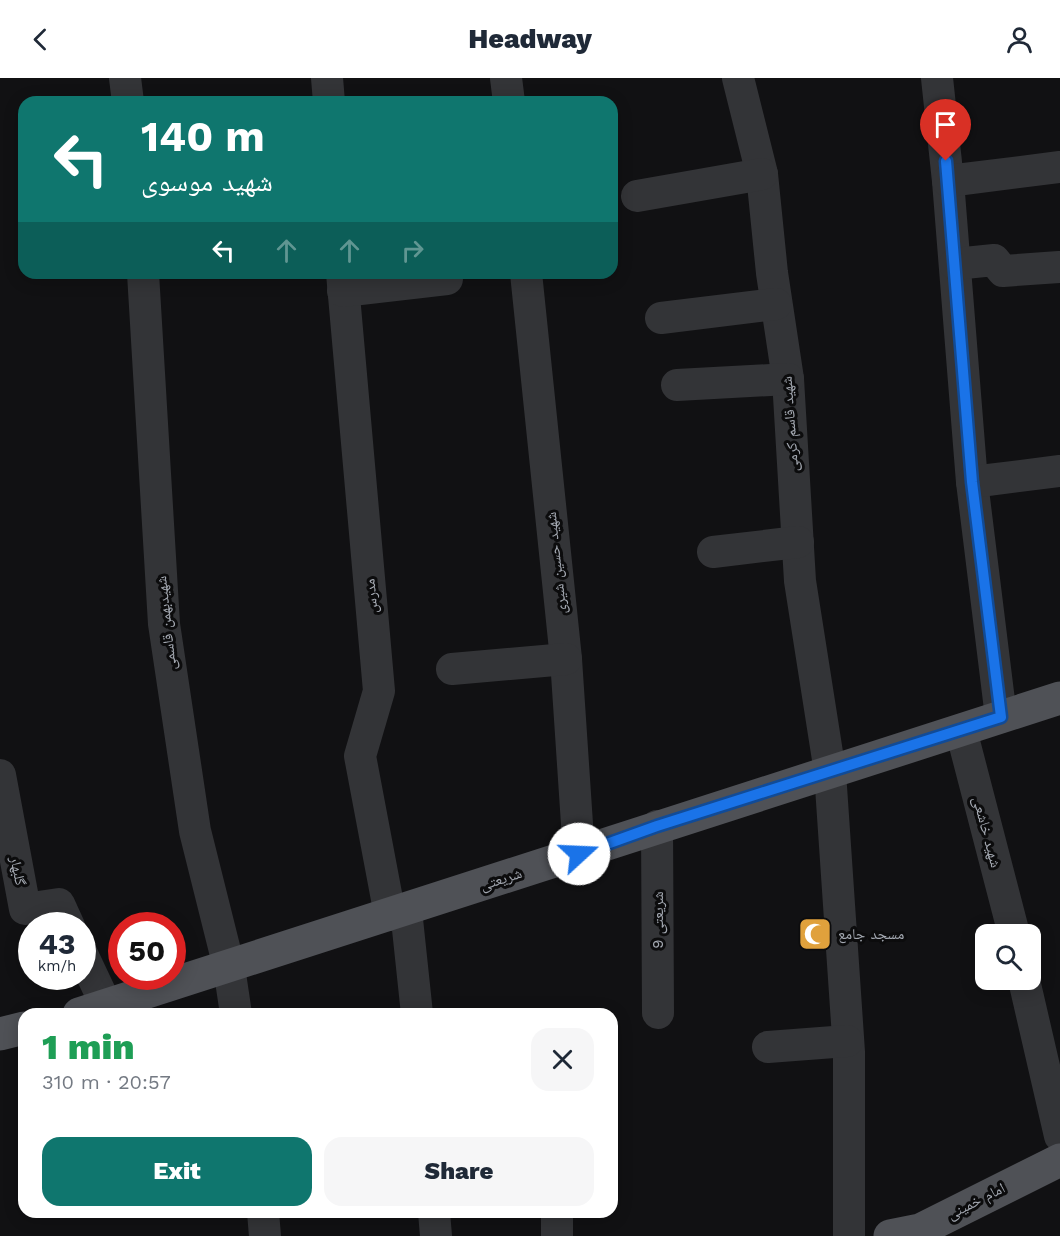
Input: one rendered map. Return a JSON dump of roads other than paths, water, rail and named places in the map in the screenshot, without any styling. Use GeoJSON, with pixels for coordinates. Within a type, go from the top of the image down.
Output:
{"type":"FeatureCollection","features":[{"type":"Feature","properties":{"kind":"main road","name":"شریعتی"},"geometry":{"type":"LineString","coordinates":[[99,1008],[579,854],[657,826],[1060,698]]}},
{"type":"Feature","properties":{"kind":"main road"},"geometry":{"type":"LineString","coordinates":[[0,1035],[18,1030]]}},
{"type":"Feature","properties":{"kind":"main road","name":"امام خمینی"},"geometry":{"type":"LineString","coordinates":[[890,1236],[920,1230],[1060,1160]]}},
{"type":"Feature","properties":{"kind":"street"},"geometry":{"type":"LineString","coordinates":[[126,78],[128,96]]}},
{"type":"Feature","properties":{"kind":"street"},"geometry":{"type":"LineString","coordinates":[[327,78],[328,96]]}},
{"type":"Feature","properties":{"kind":"street"},"geometry":{"type":"LineString","coordinates":[[506,78],[508,96]]}},
{"type":"Feature","properties":{"kind":"street","name":"شهید قاسم کرمی"},"geometry":{"type":"LineString","coordinates":[[738,78],[762,174],[776,304],[788,379],[800,581],[830,772],[847,1041],[849,1236]]}},
{"type":"Feature","properties":{"kind":"street"},"geometry":{"type":"LineString","coordinates":[[937,78],[948,182],[972,482],[1001,717]]}},
{"type":"Feature","properties":{"kind":"street"},"geometry":{"type":"LineString","coordinates":[[948,182],[1060,167]]}},
{"type":"Feature","properties":{"kind":"street"},"geometry":{"type":"LineString","coordinates":[[637,196],[762,174]]}},
{"type":"Feature","properties":{"kind":"street"},"geometry":{"type":"LineString","coordinates":[[955,264],[994,260],[1003,271],[1059,267]]}},
{"type":"Feature","properties":{"kind":"street","name":"شهیدبهمن قاسمی"},"geometry":{"type":"LineString","coordinates":[[142,279],[164,624],[195,831],[229,967],[235,1008]]}},
{"type":"Feature","properties":{"kind":"street"},"geometry":{"type":"LineString","coordinates":[[343,282],[447,279]]}},
{"type":"Feature","properties":{"kind":"street","name":"شهید حسین شیری"},"geometry":{"type":"LineString","coordinates":[[527,279],[566,659],[579,854]]}},
{"type":"Feature","properties":{"kind":"street","name":"مدرس"},"geometry":{"type":"LineString","coordinates":[[343,282],[379,691],[360,756],[398,912],[416,1008]]}},
{"type":"Feature","properties":{"kind":"street"},"geometry":{"type":"LineString","coordinates":[[661,318],[776,304]]}},
{"type":"Feature","properties":{"kind":"street"},"geometry":{"type":"LineString","coordinates":[[677,385],[788,379]]}},
{"type":"Feature","properties":{"kind":"street"},"geometry":{"type":"LineString","coordinates":[[972,482],[1060,471]]}},
{"type":"Feature","properties":{"kind":"street"},"geometry":{"type":"LineString","coordinates":[[712,552],[798,542]]}},
{"type":"Feature","properties":{"kind":"street"},"geometry":{"type":"LineString","coordinates":[[452,669],[566,659]]}},
{"type":"Feature","properties":{"kind":"street","name":"شهید خاشعی"},"geometry":{"type":"LineString","coordinates":[[961,730],[1011,924]]}},
{"type":"Feature","properties":{"kind":"street","name":"گلبهار"},"geometry":{"type":"LineString","coordinates":[[0,775],[25,909],[59,904],[63,912]]}},
{"type":"Feature","properties":{"kind":"street","name":"شریعتی 9"},"geometry":{"type":"LineString","coordinates":[[657,826],[658,1013]]}},
{"type":"Feature","properties":{"kind":"street"},"geometry":{"type":"LineString","coordinates":[[89,990],[93,1008]]}},
{"type":"Feature","properties":{"kind":"street"},"geometry":{"type":"LineString","coordinates":[[1026,990],[1060,1136]]}},
{"type":"Feature","properties":{"kind":"street"},"geometry":{"type":"LineString","coordinates":[[768,1047],[847,1041]]}},
{"type":"Feature","properties":{"kind":"street"},"geometry":{"type":"LineString","coordinates":[[264,1218],[265,1236]]}},
{"type":"Feature","properties":{"kind":"street"},"geometry":{"type":"LineString","coordinates":[[434,1218],[436,1236]]}},
{"type":"Feature","properties":{"kind":"street"},"geometry":{"type":"LineString","coordinates":[[557,1218],[557,1236]]}},
{"type":"Feature","properties":{"kind":"place","name":"مسجد جامع"},"geometry":{"type":"Point","coordinates":[815,934]}}]}
